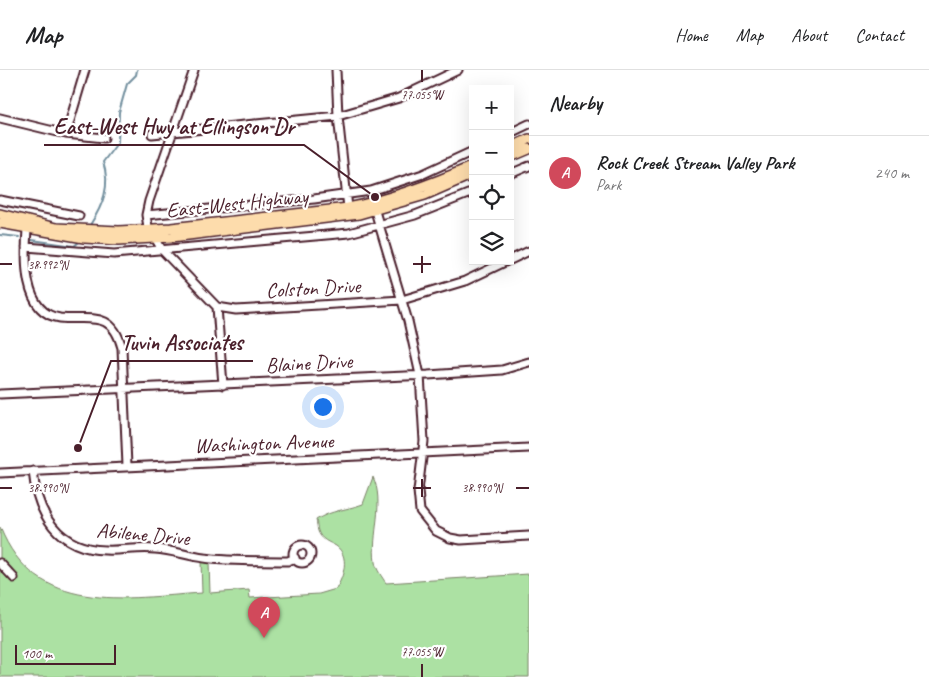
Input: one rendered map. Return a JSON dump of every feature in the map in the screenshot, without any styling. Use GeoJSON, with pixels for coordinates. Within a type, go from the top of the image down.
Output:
{"type":"FeatureCollection","features":[{"type":"Feature","properties":{"kind":"main road"},"geometry":{"type":"LineString","coordinates":[[514,146],[529,139]]}},
{"type":"Feature","properties":{"kind":"main road"},"geometry":{"type":"LineString","coordinates":[[514,156],[529,149]]}},
{"type":"Feature","properties":{"kind":"main road","name":"East-West Highway"},"geometry":{"type":"LineString","coordinates":[[0,214],[39,224],[78,230],[151,234],[348,208],[401,195],[469,168]]}},
{"type":"Feature","properties":{"kind":"main road","name":"East-West Highway"},"geometry":{"type":"LineString","coordinates":[[0,223],[84,238],[336,218],[375,210],[425,195],[471,175]]}},
{"type":"Feature","properties":{"kind":"street"},"geometry":{"type":"LineString","coordinates":[[66,134],[85,70]]}},
{"type":"Feature","properties":{"kind":"street"},"geometry":{"type":"LineString","coordinates":[[194,70],[149,201],[146,215],[151,234],[163,251],[217,307],[223,385]]}},
{"type":"Feature","properties":{"kind":"street"},"geometry":{"type":"LineString","coordinates":[[336,70],[338,116],[348,208]]}},
{"type":"Feature","properties":{"kind":"street"},"geometry":{"type":"LineString","coordinates":[[152,134],[338,116],[399,98],[458,70]]}},
{"type":"Feature","properties":{"kind":"street"},"geometry":{"type":"LineString","coordinates":[[0,118],[66,134],[104,138]]}},
{"type":"Feature","properties":{"kind":"street"},"geometry":{"type":"LineString","coordinates":[[514,131],[529,124]]}},
{"type":"Feature","properties":{"kind":"street","name":"East-West Highway"},"geometry":{"type":"LineString","coordinates":[[146,215],[371,191],[423,174],[469,153]]}},
{"type":"Feature","properties":{"kind":"street"},"geometry":{"type":"LineString","coordinates":[[514,172],[529,166]]}},
{"type":"Feature","properties":{"kind":"street","name":"East-West Highway"},"geometry":{"type":"LineString","coordinates":[[26,247],[93,254],[163,251],[349,233],[415,215],[469,194]]}},
{"type":"Feature","properties":{"kind":"street"},"geometry":{"type":"LineString","coordinates":[[0,200],[79,216]]}},
{"type":"Feature","properties":{"kind":"street"},"geometry":{"type":"LineString","coordinates":[[375,210],[402,300],[420,375],[423,454],[418,503],[426,521],[436,532],[461,540],[529,536]]}},
{"type":"Feature","properties":{"kind":"street"},"geometry":{"type":"LineString","coordinates":[[27,229],[26,247],[30,288],[36,303],[42,309],[60,318],[92,318],[105,322],[114,330],[122,348],[127,466]]}},
{"type":"Feature","properties":{"kind":"street","name":"Colston Drive"},"geometry":{"type":"LineString","coordinates":[[514,258],[529,251]]}},
{"type":"Feature","properties":{"kind":"street","name":"Colston Drive"},"geometry":{"type":"LineString","coordinates":[[217,307],[236,310],[402,300],[465,281],[500,265]]}},
{"type":"Feature","properties":{"kind":"street","name":"Blaine Drive"},"geometry":{"type":"LineString","coordinates":[[0,394],[420,375],[502,370],[529,362]]}},
{"type":"Feature","properties":{"kind":"street","name":"Washington Avenue"},"geometry":{"type":"LineString","coordinates":[[0,473],[529,448]]}},
{"type":"Feature","properties":{"kind":"street","name":"Abilene Drive"},"geometry":{"type":"LineString","coordinates":[[33,472],[35,490],[46,519],[66,538],[76,544],[104,550],[154,548],[204,558],[288,561],[295,558]]}},
{"type":"Feature","properties":{"kind":"street"},"geometry":{"type":"LineString","coordinates":[[0,562],[14,578]]}},
{"type":"Feature","properties":{"kind":"green space"},"geometry":{"type":"Polygon","coordinates":[[[373,477],[378,497],[375,562],[386,583],[529,574],[529,677],[0,677],[0,527],[16,556],[36,576],[59,588],[86,595],[114,598],[202,593],[201,562],[209,563],[210,593],[249,590],[250,598],[319,594],[336,589],[343,572],[344,561],[340,550],[321,537],[316,520],[333,512],[363,504],[373,477]]]}},
{"type":"Feature","properties":{"kind":"waterway"},"geometry":{"type":"LineString","coordinates":[[90,225],[102,203],[106,187],[103,162],[118,142],[119,112],[127,84],[136,75],[137,70]]}},
{"type":"Feature","properties":{"kind":"waterway"},"geometry":{"type":"LineString","coordinates":[[0,235],[19,237]]}},
{"type":"Feature","properties":{"kind":"waterway"},"geometry":{"type":"LineString","coordinates":[[32,240],[74,246],[78,243]]}},
{"type":"Feature","properties":{"kind":"place","name":"East-West Hwy at Ellingson Dr"},"geometry":{"type":"Point","coordinates":[375,197]}},
{"type":"Feature","properties":{"kind":"place","name":"Tuvin Associates"},"geometry":{"type":"Point","coordinates":[78,448]}},
{"type":"Feature","properties":{"kind":"place","name":"Rock Creek Stream Valley Park"},"geometry":{"type":"Point","coordinates":[264,638]}}]}
